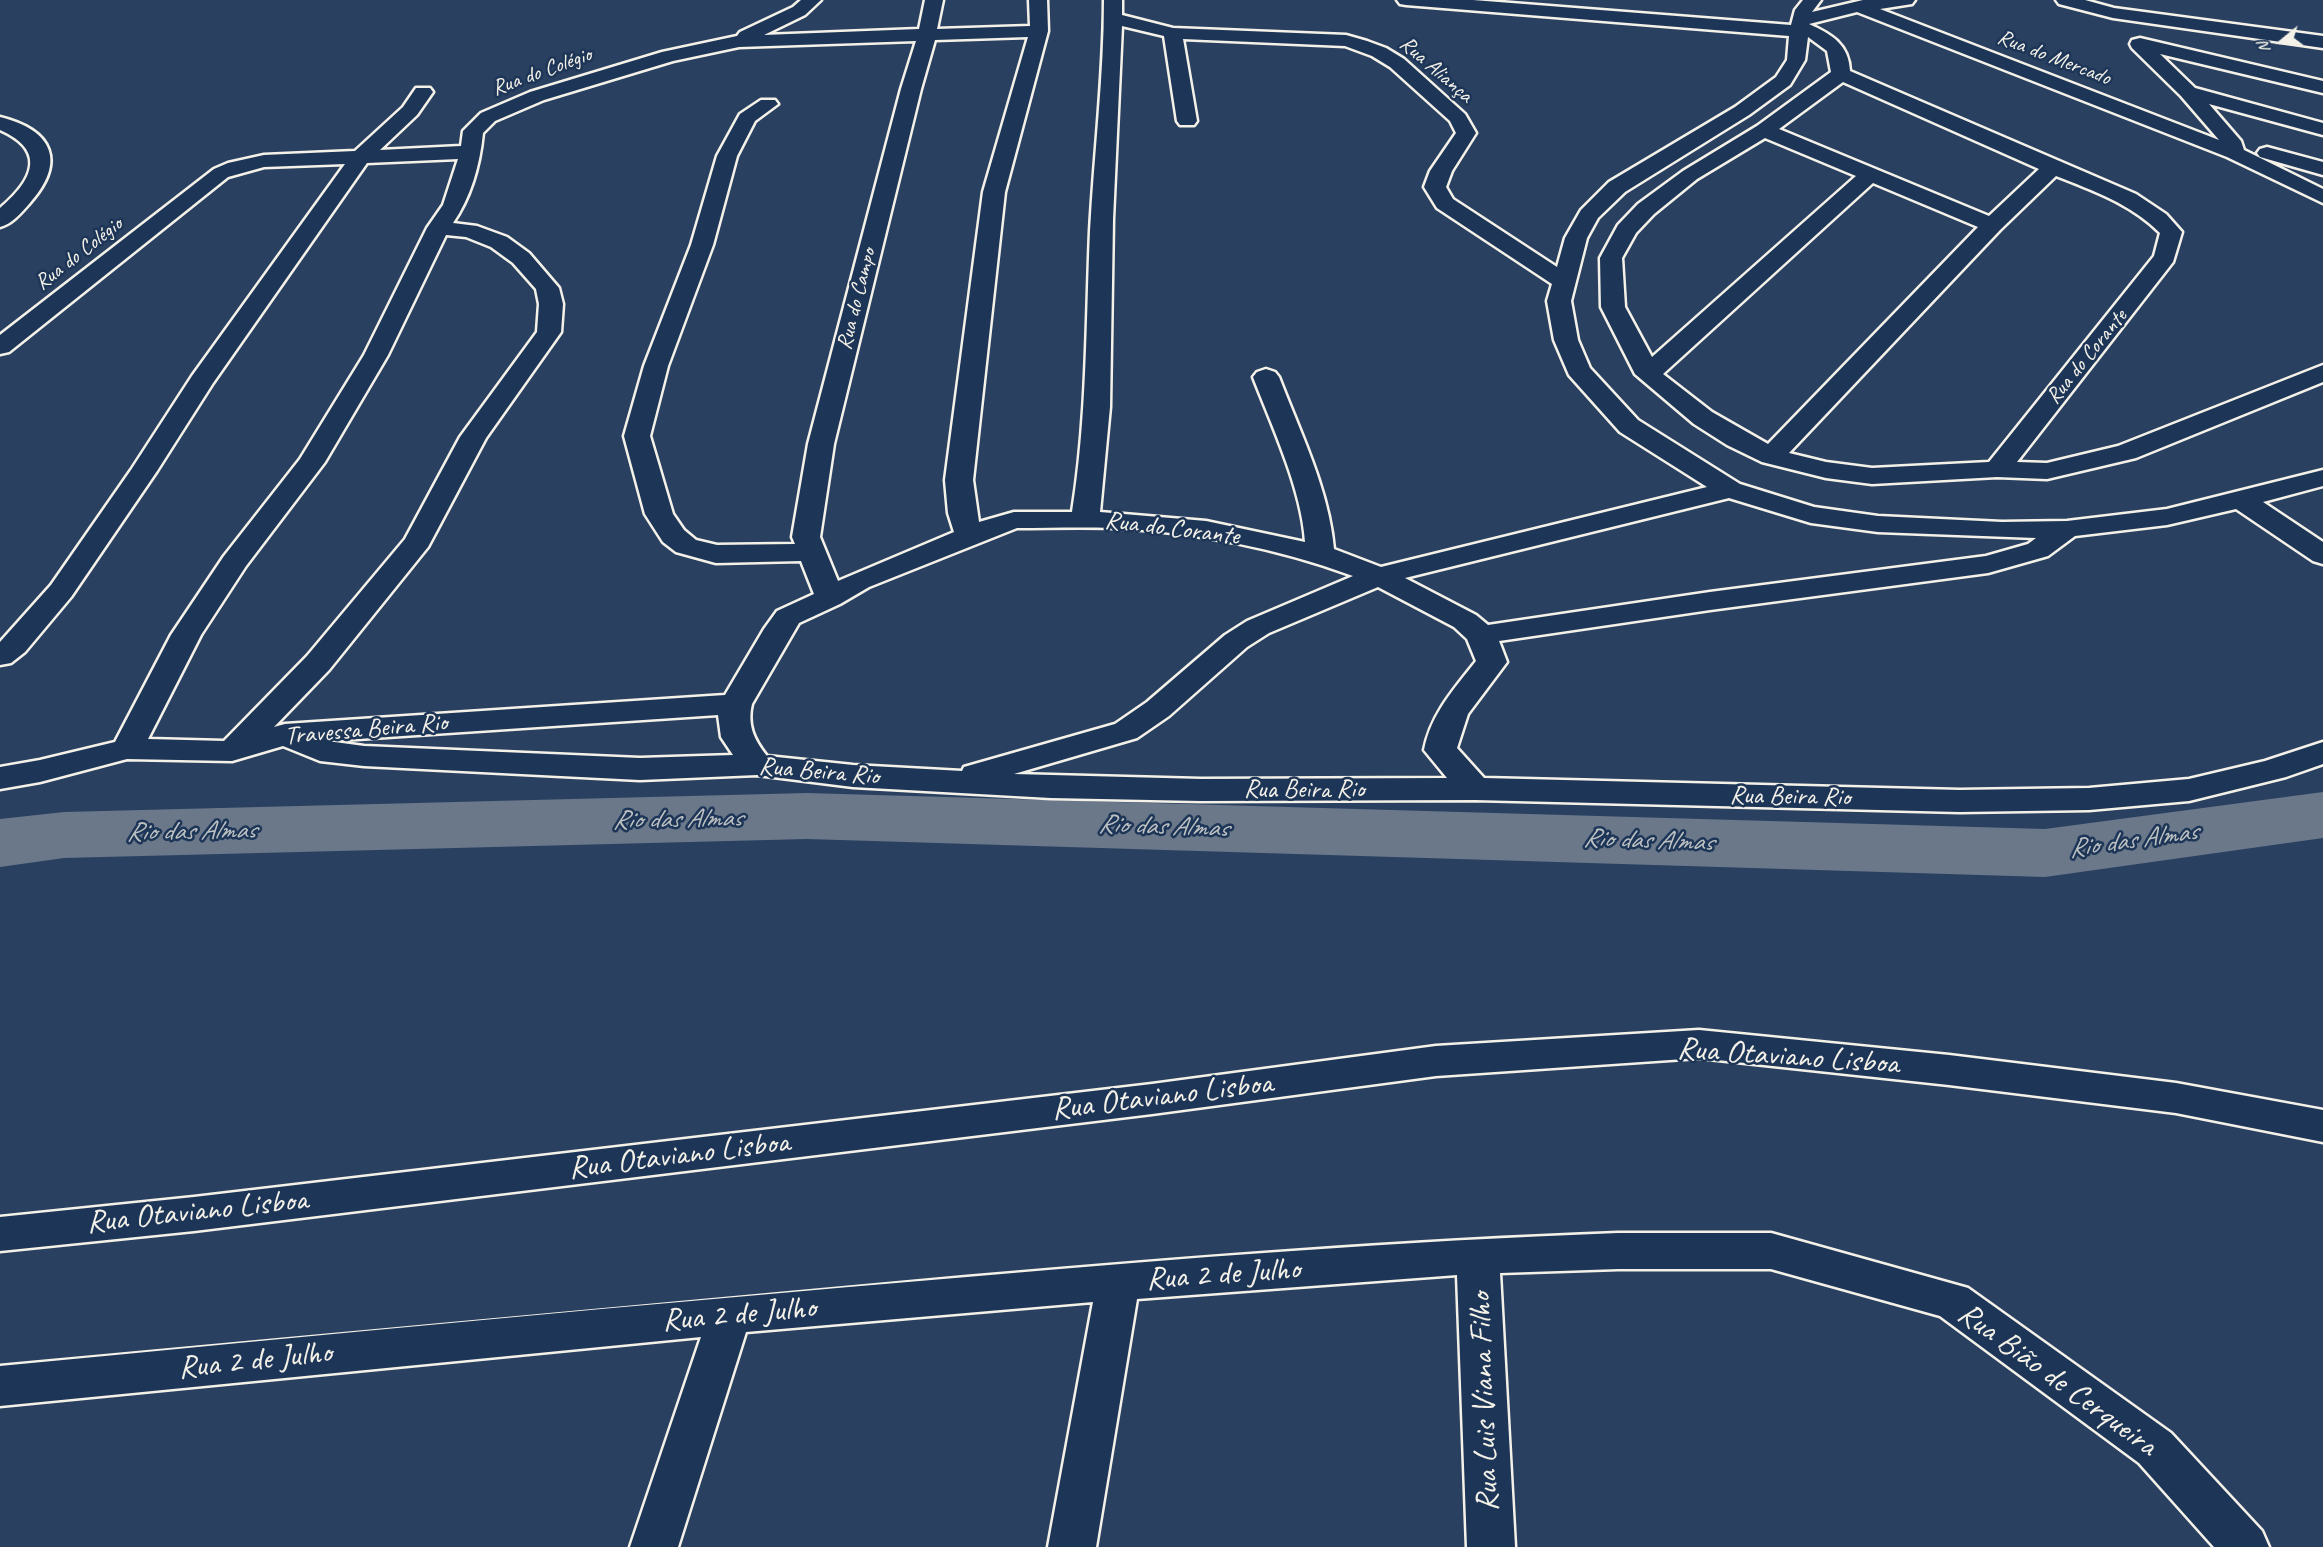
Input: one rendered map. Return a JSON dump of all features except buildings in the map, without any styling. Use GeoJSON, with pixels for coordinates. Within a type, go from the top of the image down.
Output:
{"type":"FeatureCollection","features":[{"type":"Feature","properties":{"kind":"street"},"geometry":{"type":"LineString","coordinates":[[740,41],[755,30],[798,11],[812,0]]}},
{"type":"Feature","properties":{"kind":"street","name":"Rua do Campo"},"geometry":{"type":"LineString","coordinates":[[830,598],[806,537],[821,444],[910,89],[927,36],[934,0]]}},
{"type":"Feature","properties":{"kind":"street"},"geometry":{"type":"LineString","coordinates":[[969,537],[962,513],[959,480],[994,192],[1039,31],[1038,0]]}},
{"type":"Feature","properties":{"kind":"street"},"geometry":{"type":"LineString","coordinates":[[1406,0],[1649,19],[1799,26],[1858,6],[1906,0]]}},
{"type":"Feature","properties":{"kind":"street"},"geometry":{"type":"LineString","coordinates":[[1812,0],[1804,10],[1799,26],[1796,60],[1784,81],[1742,111],[1617,187],[1588,215],[1576,238],[1559,301],[1566,340],[1578,370],[1629,426],[1730,490],[1811,515],[1878,524],[2002,530],[2067,529],[2167,517],[2323,478]]}},
{"type":"Feature","properties":{"kind":"street"},"geometry":{"type":"LineString","coordinates":[[2065,0],[2113,13],[2323,42]]}},
{"type":"Feature","properties":{"kind":"street"},"geometry":{"type":"LineString","coordinates":[[1649,19],[1673,5]]}},
{"type":"Feature","properties":{"kind":"street","name":"Rua do Mercado"},"geometry":{"type":"LineString","coordinates":[[1858,6],[2234,149]]}},
{"type":"Feature","properties":{"kind":"street"},"geometry":{"type":"LineString","coordinates":[[1085,519],[1092,482],[1095,440],[1102,217],[1113,9]]}},
{"type":"Feature","properties":{"kind":"street","name":"Rua Aliança"},"geometry":{"type":"LineString","coordinates":[[1113,9],[1173,33],[1346,41],[1379,52],[1398,63],[1453,113],[1465,128],[1466,133],[1441,171],[1435,187],[1445,203],[1564,282]]}},
{"type":"Feature","properties":{"kind":"street"},"geometry":{"type":"LineString","coordinates":[[2113,13],[2188,92],[2234,149],[2323,197]]}},
{"type":"Feature","properties":{"kind":"street"},"geometry":{"type":"LineString","coordinates":[[1799,26],[1822,37],[1838,49],[1841,58],[1841,74],[1764,130],[1690,175],[1646,209],[1626,230],[1611,258],[1614,307],[1648,374],[1703,418],[1736,439],[1771,456],[1826,470],[1872,476],[1997,469],[2047,471],[2127,452],[2323,373]]}},
{"type":"Feature","properties":{"kind":"street","name":"Rua do Colégio"},"geometry":{"type":"LineString","coordinates":[[0,348],[221,173],[250,163],[362,155],[471,152],[473,131],[488,117],[508,108],[606,74],[669,56],[740,41],[1039,31]]}},
{"type":"Feature","properties":{"kind":"street"},"geometry":{"type":"LineString","coordinates":[[1173,33],[1187,121]]}},
{"type":"Feature","properties":{"kind":"street"},"geometry":{"type":"LineString","coordinates":[[2140,44],[2323,87]]}},
{"type":"Feature","properties":{"kind":"street","name":"Rua do Corante"},"geometry":{"type":"LineString","coordinates":[[1841,74],[2053,168],[2127,197],[2146,208],[2171,232],[2165,257],[1997,469]]}},
{"type":"Feature","properties":{"kind":"street"},"geometry":{"type":"LineString","coordinates":[[0,656],[14,646],[61,591],[144,471],[201,381],[362,155],[410,111],[423,92]]}},
{"type":"Feature","properties":{"kind":"street"},"geometry":{"type":"LineString","coordinates":[[2188,92],[2323,129]]}},
{"type":"Feature","properties":{"kind":"street"},"geometry":{"type":"LineString","coordinates":[[768,104],[747,118],[727,156],[702,245],[656,366],[637,436],[660,514],[673,536],[686,546],[716,554],[736,555],[811,552]]}},
{"type":"Feature","properties":{"kind":"street"},"geometry":{"type":"LineString","coordinates":[[0,123],[18,129],[37,145],[42,157],[42,167],[29,192],[0,220]]}},
{"type":"Feature","properties":{"kind":"street"},"geometry":{"type":"LineString","coordinates":[[1764,130],[1992,225]]}},
{"type":"Feature","properties":{"kind":"street"},"geometry":{"type":"LineString","coordinates":[[2234,149],[2323,169]]}},
{"type":"Feature","properties":{"kind":"street"},"geometry":{"type":"LineString","coordinates":[[127,749],[186,635],[234,562],[318,453],[376,355],[438,228],[454,205],[471,152]]}},
{"type":"Feature","properties":{"kind":"street"},"geometry":{"type":"LineString","coordinates":[[1771,456],[1992,225],[2053,168]]}},
{"type":"Feature","properties":{"kind":"street"},"geometry":{"type":"LineString","coordinates":[[1648,374],[1870,174]]}},
{"type":"Feature","properties":{"kind":"street"},"geometry":{"type":"LineString","coordinates":[[231,751],[318,663],[418,541],[473,437],[549,332],[551,304],[547,288],[521,258],[500,242],[469,231],[438,228]]}},
{"type":"Feature","properties":{"kind":"street"},"geometry":{"type":"LineString","coordinates":[[1266,377],[1298,460],[1318,525],[1320,554]]}},
{"type":"Feature","properties":{"kind":"street"},"geometry":{"type":"LineString","coordinates":[[957,782],[1086,741],[1126,731],[1158,709],[1236,641],[1258,627],[1379,576],[1730,490]]}},
{"type":"Feature","properties":{"kind":"street"},"geometry":{"type":"LineString","coordinates":[[2241,500],[2323,555]]}},
{"type":"Feature","properties":{"kind":"street","name":"Rua do Corante"},"geometry":{"type":"LineString","coordinates":[[757,765],[741,746],[732,714],[779,629],[789,617],[830,598],[859,581],[1014,520],[1085,519],[1206,529],[1320,554],[1379,576],[1465,621],[1481,635]]}},
{"type":"Feature","properties":{"kind":"street"},"geometry":{"type":"LineString","coordinates":[[1475,789],[1440,750],[1442,734],[1452,711],[1492,663],[1481,635],[1710,601],[1988,564],[2038,550],[2067,529]]}},
{"type":"Feature","properties":{"kind":"street","name":"Travessa Beira Rio"},"geometry":{"type":"LineString","coordinates":[[0,778],[40,771],[127,749],[231,751],[285,734],[736,704]]}},
{"type":"Feature","properties":{"kind":"street","name":"Rua Beira Rio"},"geometry":{"type":"LineString","coordinates":[[285,734],[320,751],[364,756],[640,769],[757,765],[853,776],[957,782],[1201,790],[1475,789],[1960,801],[2089,799],[2189,790],[2274,770],[2323,753]]}},
{"type":"Feature","properties":{"kind":"street"},"geometry":{"type":"LineString","coordinates":[[0,769],[40,771]]}},
{"type":"Feature","properties":{"kind":"street","name":"Rua Otaviano Lisboa"},"geometry":{"type":"LineString","coordinates":[[0,1234],[217,1211],[1129,1102],[1436,1061],[1699,1044],[1949,1070],[2175,1098],[2323,1126]]}},
{"type":"Feature","properties":{"kind":"street","name":"Rua Bião de Cerqueira"},"geometry":{"type":"LineString","coordinates":[[1478,1256],[1618,1251],[1771,1251],[1953,1301],[2155,1448],[2245,1547]]}},
{"type":"Feature","properties":{"kind":"street","name":"Rua 2 de Julho"},"geometry":{"type":"LineString","coordinates":[[0,1386],[730,1315],[1118,1282],[1478,1256]]}},
{"type":"Feature","properties":{"kind":"street","name":"Rua Luis Viana Filho"},"geometry":{"type":"LineString","coordinates":[[1478,1256],[1491,1547]]}},
{"type":"Feature","properties":{"kind":"street"},"geometry":{"type":"LineString","coordinates":[[1072,1547],[1118,1282]]}},
{"type":"Feature","properties":{"kind":"street"},"geometry":{"type":"LineString","coordinates":[[654,1547],[730,1315]]}},
{"type":"Feature","properties":{"kind":"waterway","name":"Rio das Almas"},"geometry":{"type":"LineString","coordinates":[[0,843],[64,835],[807,816],[2045,853],[2323,815]]}}]}
